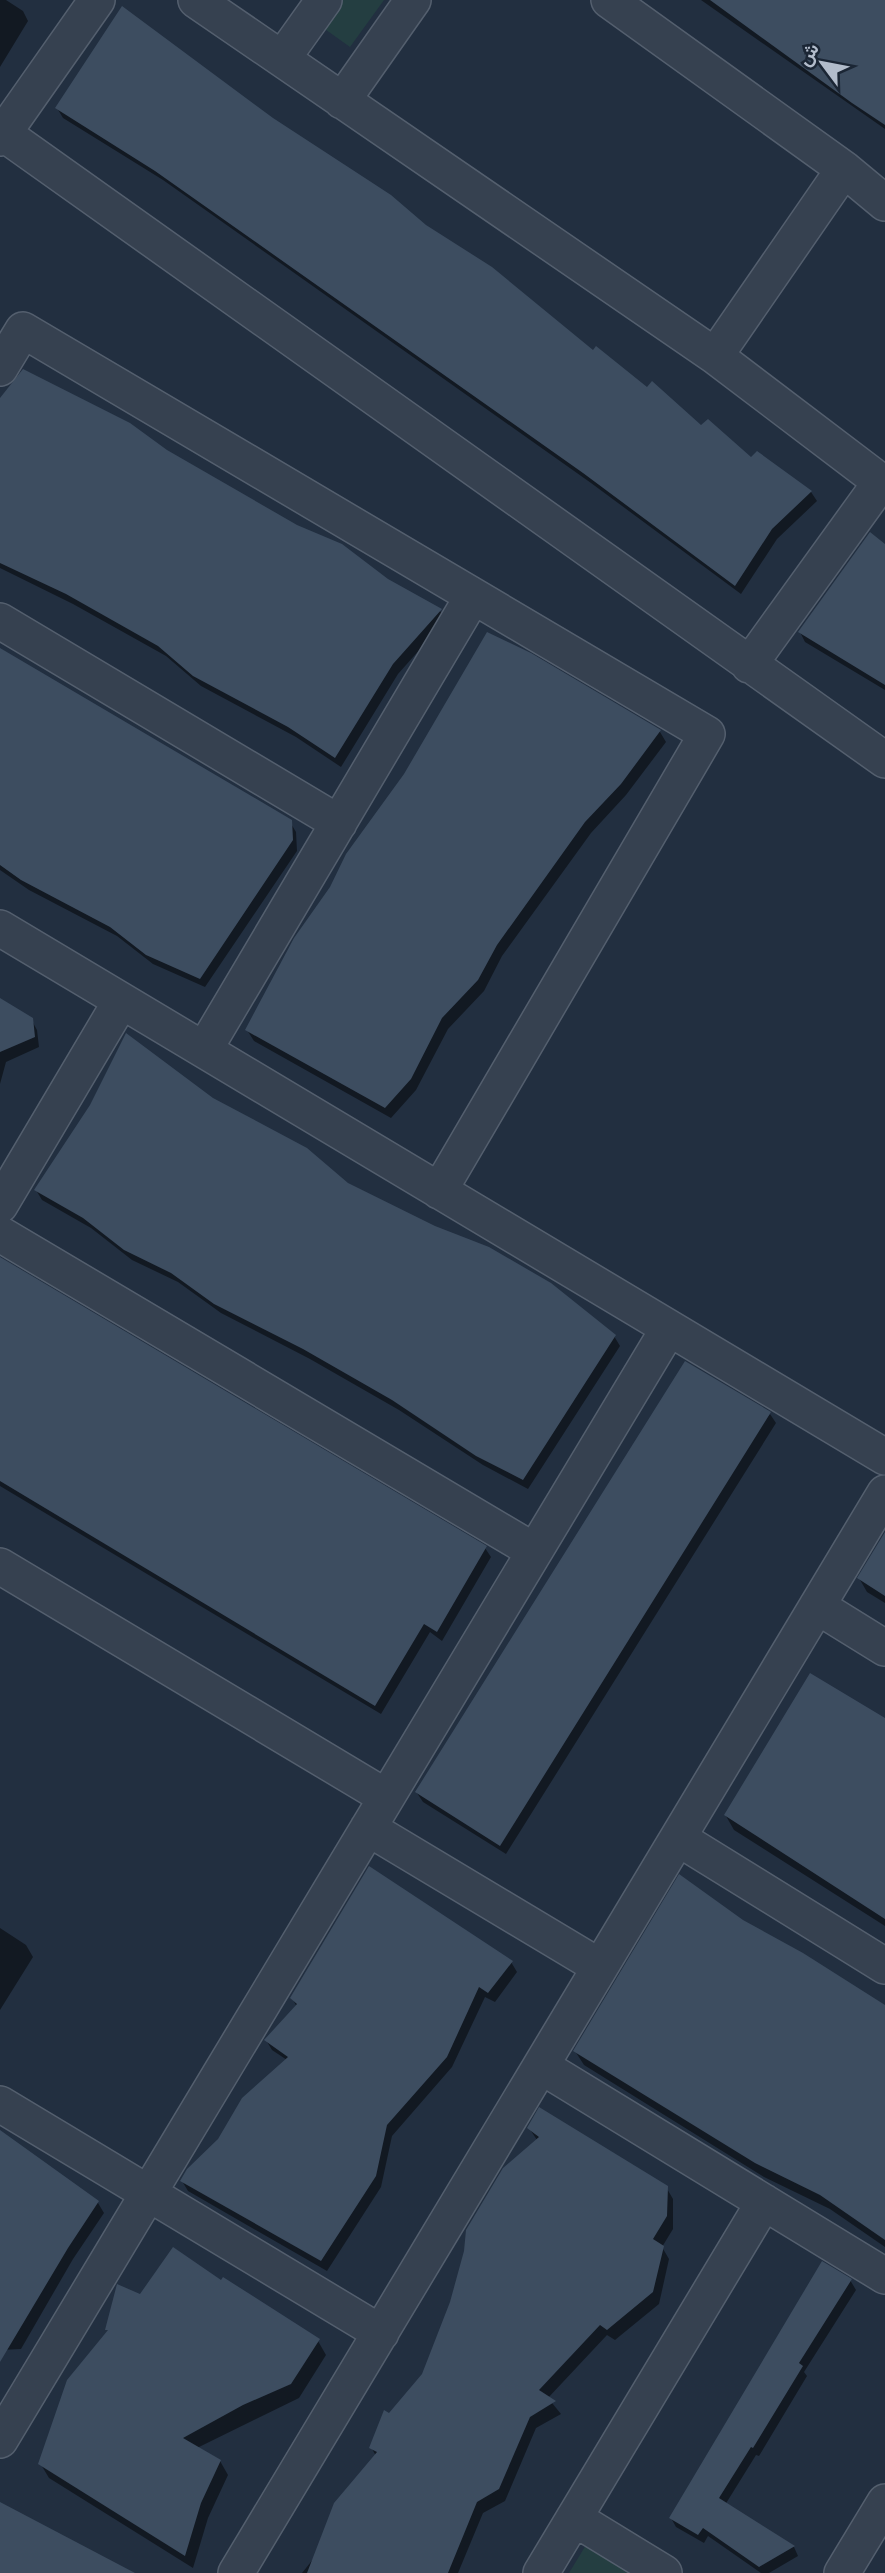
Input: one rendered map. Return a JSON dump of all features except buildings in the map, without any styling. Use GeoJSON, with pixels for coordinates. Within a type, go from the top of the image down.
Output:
{"type":"FeatureCollection","features":[{"type":"Feature","properties":{"kind":"street"},"geometry":{"type":"LineString","coordinates":[[97,0],[1,134],[885,760]]}},
{"type":"Feature","properties":{"kind":"street"},"geometry":{"type":"LineString","coordinates":[[196,0],[715,356],[883,484],[749,665]]}},
{"type":"Feature","properties":{"kind":"street"},"geometry":{"type":"LineString","coordinates":[[282,59],[324,0]]}},
{"type":"Feature","properties":{"kind":"street"},"geometry":{"type":"LineString","coordinates":[[342,100],[413,0]]}},
{"type":"Feature","properties":{"kind":"street"},"geometry":{"type":"LineString","coordinates":[[609,0],[844,169],[885,203]]}},
{"type":"Feature","properties":{"kind":"street"},"geometry":{"type":"LineString","coordinates":[[715,356],[844,169]]}},
{"type":"Feature","properties":{"kind":"street"},"geometry":{"type":"LineString","coordinates":[[0,368],[23,330],[707,734],[439,1191]]}},
{"type":"Feature","properties":{"kind":"street"},"geometry":{"type":"LineString","coordinates":[[204,1050],[474,596]]}},
{"type":"Feature","properties":{"kind":"street"},"geometry":{"type":"LineString","coordinates":[[0,621],[339,823]]}},
{"type":"Feature","properties":{"kind":"street"},"geometry":{"type":"LineString","coordinates":[[0,928],[885,1457]]}},
{"type":"Feature","properties":{"kind":"street"},"geometry":{"type":"LineString","coordinates":[[0,1205],[121,1001]]}},
{"type":"Feature","properties":{"kind":"street"},"geometry":{"type":"LineString","coordinates":[[0,1234],[534,1551]]}},
{"type":"Feature","properties":{"kind":"street"},"geometry":{"type":"LineString","coordinates":[[0,2440],[669,1328]]}},
{"type":"Feature","properties":{"kind":"street"},"geometry":{"type":"LineString","coordinates":[[236,2573],[885,1493]]}},
{"type":"Feature","properties":{"kind":"street"},"geometry":{"type":"LineString","coordinates":[[0,1566],[386,1797]]}},
{"type":"Feature","properties":{"kind":"street"},"geometry":{"type":"LineString","coordinates":[[817,1606],[885,1648]]}},
{"type":"Feature","properties":{"kind":"street"},"geometry":{"type":"LineString","coordinates":[[368,1828],[600,1967]]}},
{"type":"Feature","properties":{"kind":"street"},"geometry":{"type":"LineString","coordinates":[[678,1838],[885,1966]]}},
{"type":"Feature","properties":{"kind":"street"},"geometry":{"type":"LineString","coordinates":[[541,2066],[885,2276]]}},
{"type":"Feature","properties":{"kind":"street"},"geometry":{"type":"LineString","coordinates":[[0,2104],[381,2333]]}},
{"type":"Feature","properties":{"kind":"street"},"geometry":{"type":"LineString","coordinates":[[541,2573],[764,2202]]}},
{"type":"Feature","properties":{"kind":"street"},"geometry":{"type":"LineString","coordinates":[[842,2573],[885,2502]]}},
{"type":"Feature","properties":{"kind":"street"},"geometry":{"type":"LineString","coordinates":[[574,2518],[664,2573]]}},
{"type":"Feature","properties":{"kind":"green space"},"geometry":{"type":"Polygon","coordinates":[[[341,0],[384,0],[350,47],[322,27],[341,0]]]}},
{"type":"Feature","properties":{"kind":"green space"},"geometry":{"type":"Polygon","coordinates":[[[586,2545],[632,2573],[569,2573],[586,2545]]]}}]}
